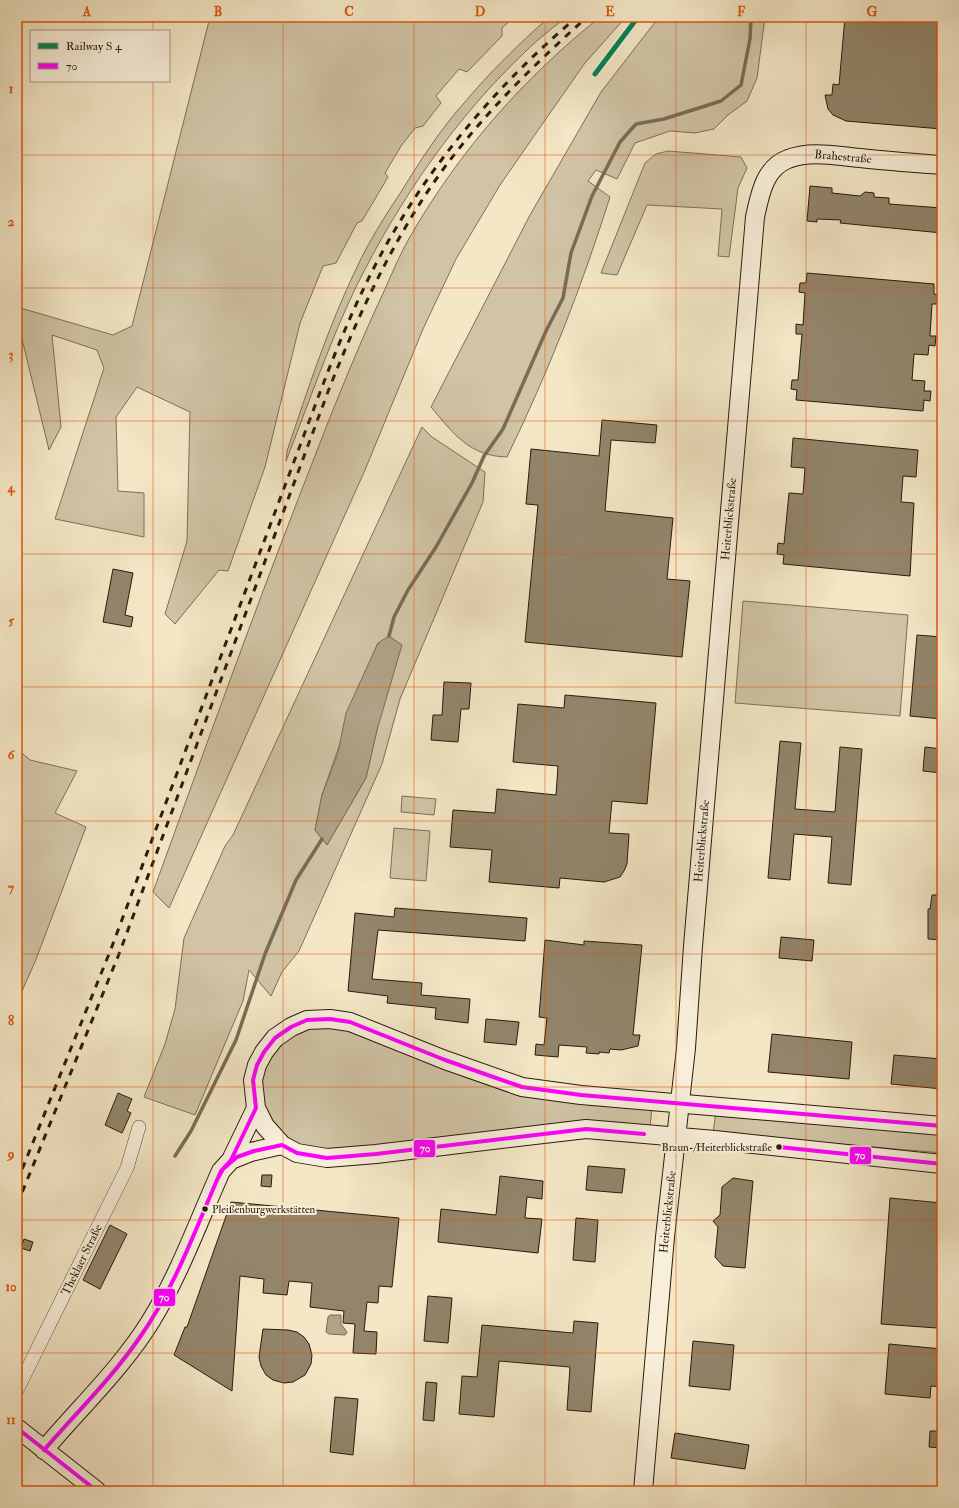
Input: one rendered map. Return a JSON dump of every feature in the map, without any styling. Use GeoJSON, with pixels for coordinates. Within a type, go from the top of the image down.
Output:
{"type":"FeatureCollection","features":[{"type":"Feature","properties":{"kind":"main road","name":"Brahestraße"},"geometry":{"type":"LineString","coordinates":[[760,192],[766,178],[777,166],[787,159],[809,154],[942,165]]}},
{"type":"Feature","properties":{"kind":"main road","name":"Heiterblickstraße"},"geometry":{"type":"LineString","coordinates":[[643,1491],[660,1287],[686,1048],[693,946],[736,428],[756,217],[760,192]]}},
{"type":"Feature","properties":{"kind":"main road"},"geometry":{"type":"LineString","coordinates":[[942,1126],[768,1112],[680,1102],[581,1095],[522,1087],[445,1060],[350,1022],[319,1018],[307,1020],[292,1027],[275,1038],[264,1052],[257,1065],[253,1080],[256,1108],[265,1126],[282,1145],[297,1153],[327,1158],[384,1154],[586,1129],[942,1164]]}},
{"type":"Feature","properties":{"kind":"main road"},"geometry":{"type":"LineString","coordinates":[[44,1450],[139,1340],[152,1320],[164,1298],[221,1171],[231,1160],[256,1108]]}},
{"type":"Feature","properties":{"kind":"main road"},"geometry":{"type":"LineString","coordinates":[[231,1160],[251,1152],[282,1145]]}},
{"type":"Feature","properties":{"kind":"main road"},"geometry":{"type":"LineString","coordinates":[[17,1428],[97,1491]]}},
{"type":"Feature","properties":{"kind":"street","name":"Theklaer Straße"},"geometry":{"type":"LineString","coordinates":[[17,1390],[127,1168],[139,1127]]}},
{"type":"Feature","properties":{"kind":"shaded area"},"geometry":{"type":"Polygon","coordinates":[[[210,17],[514,17],[502,28],[502,36],[467,72],[459,69],[436,96],[441,103],[423,126],[415,128],[401,146],[385,173],[388,177],[362,221],[357,223],[336,263],[323,266],[300,323],[265,467],[228,571],[219,570],[175,624],[165,614],[187,541],[190,412],[137,387],[116,417],[118,491],[144,493],[144,537],[55,519],[104,368],[97,350],[52,335],[61,427],[49,450],[22,339],[17,307],[113,335],[132,326],[210,17]]]}},
{"type":"Feature","properties":{"kind":"shaded area"},"geometry":{"type":"Polygon","coordinates":[[[549,17],[566,17],[541,37],[476,103],[431,161],[410,191],[391,223],[346,308],[286,461],[287,451],[337,312],[357,267],[378,229],[423,157],[455,113],[494,69],[549,17]]]}},
{"type":"Feature","properties":{"kind":"shaded area"},"geometry":{"type":"Polygon","coordinates":[[[600,17],[626,17],[585,63],[500,185],[456,259],[423,329],[365,470],[169,908],[153,892],[243,645],[309,471],[351,366],[400,255],[430,203],[472,145],[495,117],[545,65],[600,17]]]}},
{"type":"Feature","properties":{"kind":"shaded area"},"geometry":{"type":"Polygon","coordinates":[[[659,17],[765,17],[757,78],[747,101],[728,115],[714,129],[695,133],[670,131],[635,143],[617,179],[596,170],[588,181],[610,197],[588,263],[563,329],[507,457],[482,453],[463,442],[431,407],[530,215],[601,92],[659,17]]]}},
{"type":"Feature","properties":{"kind":"shaded area"},"geometry":{"type":"Polygon","coordinates":[[[668,151],[741,157],[747,168],[738,188],[729,257],[718,256],[722,209],[647,205],[617,275],[601,273],[645,163],[656,154],[668,151]]]}},
{"type":"Feature","properties":{"kind":"shaded area"},"geometry":{"type":"Polygon","coordinates":[[[422,427],[432,437],[485,472],[483,502],[400,699],[382,764],[299,951],[282,972],[271,996],[249,970],[243,1001],[195,1115],[144,1097],[165,1044],[175,1009],[184,938],[225,846],[233,835],[422,427]],[[378,643],[364,675],[322,795],[315,830],[327,845],[366,778],[377,730],[378,643]]]}},
{"type":"Feature","properties":{"kind":"shaded area"},"geometry":{"type":"Polygon","coordinates":[[[743,601],[908,615],[900,716],[735,703],[743,601]]]}},
{"type":"Feature","properties":{"kind":"shaded area"},"geometry":{"type":"Polygon","coordinates":[[[389,636],[402,645],[377,730],[366,778],[327,845],[315,830],[322,795],[338,753],[346,713],[378,643],[389,636]]]}},
{"type":"Feature","properties":{"kind":"shaded area"},"geometry":{"type":"Polygon","coordinates":[[[17,749],[30,760],[77,771],[55,813],[86,827],[35,962],[17,1002],[17,749]]]}},
{"type":"Feature","properties":{"kind":"shaded area"},"geometry":{"type":"Polygon","coordinates":[[[402,796],[436,799],[434,815],[401,812],[402,796]]]}},
{"type":"Feature","properties":{"kind":"shaded area"},"geometry":{"type":"Polygon","coordinates":[[[394,828],[430,831],[426,881],[390,878],[394,828]]]}},
{"type":"Feature","properties":{"kind":"shaded area"},"geometry":{"type":"Polygon","coordinates":[[[338,1026],[460,1073],[652,1107],[650,1128],[327,1152],[287,1141],[263,1109],[260,1082],[264,1068],[280,1042],[301,1028],[338,1026]]]}},
{"type":"Feature","properties":{"kind":"shaded area"},"geometry":{"type":"Polygon","coordinates":[[[716,1112],[942,1132],[942,1153],[713,1133],[716,1112]]]}},
{"type":"Feature","properties":{"kind":"shaded area"},"geometry":{"type":"Polygon","coordinates":[[[330,1315],[341,1315],[341,1324],[347,1332],[345,1335],[329,1334],[326,1332],[328,1317],[330,1315]]]}},
{"type":"Feature","properties":{"kind":"building"},"geometry":{"type":"Polygon","coordinates":[[[845,17],[942,18],[942,129],[846,121],[833,115],[828,109],[825,95],[832,95],[833,84],[839,85],[845,17]]]}},
{"type":"Feature","properties":{"kind":"building"},"geometry":{"type":"Polygon","coordinates":[[[810,186],[832,188],[832,193],[860,196],[865,192],[874,193],[874,197],[889,198],[889,204],[942,208],[942,233],[840,223],[841,220],[817,219],[817,222],[807,221],[810,186]]]}},
{"type":"Feature","properties":{"kind":"building"},"geometry":{"type":"Polygon","coordinates":[[[807,273],[934,284],[934,294],[940,295],[939,304],[932,304],[930,336],[936,336],[935,346],[929,345],[928,355],[914,354],[912,380],[925,381],[924,391],[931,391],[930,401],[924,400],[923,411],[796,400],[797,390],[791,389],[792,380],[798,380],[802,334],[796,334],[796,324],[803,325],[805,293],[799,292],[800,283],[806,283],[807,273]]]}},
{"type":"Feature","properties":{"kind":"building"},"geometry":{"type":"Polygon","coordinates":[[[602,420],[657,425],[655,443],[611,440],[605,511],[673,518],[667,579],[690,581],[682,657],[525,642],[538,505],[526,504],[531,449],[599,456],[602,420]]]}},
{"type":"Feature","properties":{"kind":"building"},"geometry":{"type":"Polygon","coordinates":[[[793,438],[918,450],[916,477],[903,476],[901,502],[914,503],[910,576],[783,564],[784,555],[777,554],[778,543],[784,544],[789,493],[803,494],[805,468],[791,467],[793,438]]]}},
{"type":"Feature","properties":{"kind":"building"},"geometry":{"type":"Polygon","coordinates":[[[113,569],[133,573],[125,615],[133,617],[131,627],[103,622],[113,569]]]}},
{"type":"Feature","properties":{"kind":"building"},"geometry":{"type":"Polygon","coordinates":[[[917,635],[942,637],[942,719],[910,716],[917,635]]]}},
{"type":"Feature","properties":{"kind":"building"},"geometry":{"type":"Polygon","coordinates":[[[444,682],[471,683],[469,709],[461,709],[458,742],[431,740],[433,715],[442,715],[444,682]]]}},
{"type":"Feature","properties":{"kind":"building"},"geometry":{"type":"Polygon","coordinates":[[[565,695],[656,703],[647,804],[612,801],[609,833],[629,834],[627,864],[620,877],[604,882],[560,878],[559,888],[489,882],[492,850],[450,847],[453,810],[495,813],[497,789],[556,795],[558,766],[513,762],[518,704],[564,708],[565,695]]]}},
{"type":"Feature","properties":{"kind":"building"},"geometry":{"type":"Polygon","coordinates":[[[780,741],[801,743],[795,809],[835,812],[840,747],[862,749],[851,885],[828,883],[832,837],[794,834],[790,880],[768,878],[780,741]]]}},
{"type":"Feature","properties":{"kind":"building"},"geometry":{"type":"Polygon","coordinates":[[[925,747],[942,749],[942,773],[923,771],[925,747]]]}},
{"type":"Feature","properties":{"kind":"building"},"geometry":{"type":"Polygon","coordinates":[[[932,895],[942,895],[942,940],[928,939],[928,909],[930,909],[932,895]]]}},
{"type":"Feature","properties":{"kind":"building"},"geometry":{"type":"Polygon","coordinates":[[[395,908],[527,918],[525,941],[378,930],[372,979],[422,983],[421,995],[470,999],[468,1023],[435,1019],[436,1008],[387,1003],[388,996],[348,991],[355,913],[394,917],[395,908]]]}},
{"type":"Feature","properties":{"kind":"building"},"geometry":{"type":"Polygon","coordinates":[[[781,937],[814,940],[812,961],[779,958],[781,937]]]}},
{"type":"Feature","properties":{"kind":"building"},"geometry":{"type":"Polygon","coordinates":[[[545,940],[584,945],[584,941],[642,945],[633,1035],[640,1035],[638,1046],[621,1050],[610,1049],[609,1053],[599,1052],[599,1054],[586,1053],[587,1047],[559,1045],[558,1057],[535,1055],[536,1044],[544,1045],[547,1018],[539,1017],[545,940]]]}},
{"type":"Feature","properties":{"kind":"building"},"geometry":{"type":"Polygon","coordinates":[[[486,1019],[519,1022],[516,1045],[484,1042],[486,1019]]]}},
{"type":"Feature","properties":{"kind":"building"},"geometry":{"type":"Polygon","coordinates":[[[772,1034],[852,1042],[849,1079],[768,1072],[772,1034]]]}},
{"type":"Feature","properties":{"kind":"building"},"geometry":{"type":"Polygon","coordinates":[[[894,1055],[942,1059],[942,1089],[891,1084],[894,1055]]]}},
{"type":"Feature","properties":{"kind":"building"},"geometry":{"type":"Polygon","coordinates":[[[118,1093],[132,1099],[127,1111],[131,1113],[122,1133],[105,1125],[118,1093]]]}},
{"type":"Feature","properties":{"kind":"building"},"geometry":{"type":"Polygon","coordinates":[[[588,1166],[625,1169],[622,1193],[586,1190],[588,1166]]]}},
{"type":"Feature","properties":{"kind":"building"},"geometry":{"type":"Polygon","coordinates":[[[262,1175],[272,1175],[271,1187],[261,1186],[262,1175]]]}},
{"type":"Feature","properties":{"kind":"building"},"geometry":{"type":"Polygon","coordinates":[[[500,1176],[543,1181],[542,1199],[527,1197],[525,1218],[542,1219],[538,1253],[438,1242],[441,1209],[496,1215],[500,1176]]]}},
{"type":"Feature","properties":{"kind":"building"},"geometry":{"type":"Polygon","coordinates":[[[733,1178],[753,1181],[745,1268],[723,1266],[715,1257],[718,1227],[713,1221],[720,1215],[722,1187],[733,1178]]]}},
{"type":"Feature","properties":{"kind":"building"},"geometry":{"type":"Polygon","coordinates":[[[890,1198],[942,1203],[942,1268],[937,1328],[881,1324],[890,1198]]]}},
{"type":"Feature","properties":{"kind":"building"},"geometry":{"type":"Polygon","coordinates":[[[231,1202],[399,1218],[392,1287],[379,1286],[378,1303],[367,1302],[364,1331],[377,1332],[376,1354],[353,1353],[355,1324],[343,1323],[344,1311],[310,1307],[312,1283],[289,1281],[287,1295],[263,1293],[264,1279],[240,1276],[232,1391],[174,1355],[185,1327],[187,1327],[231,1202]]]}},
{"type":"Feature","properties":{"kind":"building"},"geometry":{"type":"Polygon","coordinates":[[[576,1218],[598,1220],[595,1262],[573,1260],[576,1218]]]}},
{"type":"Feature","properties":{"kind":"building"},"geometry":{"type":"Polygon","coordinates":[[[110,1225],[127,1234],[100,1289],[83,1280],[110,1225]]]}},
{"type":"Feature","properties":{"kind":"building"},"geometry":{"type":"Polygon","coordinates":[[[24,1239],[33,1242],[30,1251],[21,1248],[24,1239]]]}},
{"type":"Feature","properties":{"kind":"building"},"geometry":{"type":"Polygon","coordinates":[[[428,1296],[452,1298],[448,1343],[424,1341],[428,1296]]]}},
{"type":"Feature","properties":{"kind":"building"},"geometry":{"type":"Polygon","coordinates":[[[574,1321],[598,1323],[591,1412],[567,1410],[570,1367],[499,1361],[494,1417],[459,1414],[462,1376],[477,1377],[482,1325],[573,1333],[574,1321]]]}},
{"type":"Feature","properties":{"kind":"building"},"geometry":{"type":"Polygon","coordinates":[[[263,1329],[288,1330],[297,1332],[304,1337],[309,1344],[312,1355],[311,1364],[305,1375],[293,1382],[284,1383],[273,1380],[266,1375],[261,1366],[259,1357],[263,1329]]]}},
{"type":"Feature","properties":{"kind":"building"},"geometry":{"type":"Polygon","coordinates":[[[693,1341],[734,1345],[730,1390],[689,1386],[693,1341]]]}},
{"type":"Feature","properties":{"kind":"building"},"geometry":{"type":"Polygon","coordinates":[[[889,1344],[942,1349],[942,1387],[931,1386],[930,1398],[885,1394],[889,1344]]]}},
{"type":"Feature","properties":{"kind":"building"},"geometry":{"type":"Polygon","coordinates":[[[426,1382],[437,1383],[434,1421],[423,1420],[426,1382]]]}},
{"type":"Feature","properties":{"kind":"building"},"geometry":{"type":"Polygon","coordinates":[[[335,1397],[358,1399],[353,1455],[330,1452],[335,1397]]]}},
{"type":"Feature","properties":{"kind":"building"},"geometry":{"type":"Polygon","coordinates":[[[930,1431],[942,1431],[941,1448],[929,1447],[930,1431]]]}},
{"type":"Feature","properties":{"kind":"building"},"geometry":{"type":"Polygon","coordinates":[[[675,1433],[749,1445],[745,1469],[671,1458],[675,1433]]]}},
{"type":"Feature","properties":{"kind":"waterway"},"geometry":{"type":"LineString","coordinates":[[389,636],[394,617],[408,590],[436,547],[472,483],[484,456],[503,429],[546,331],[563,298],[571,253],[592,196],[620,142],[636,124],[664,119],[721,101],[741,85],[750,39],[751,17]]}},
{"type":"Feature","properties":{"kind":"waterway"},"geometry":{"type":"LineString","coordinates":[[175,1156],[191,1131],[236,1040],[265,954],[296,880],[322,839]]}},
{"type":"Feature","properties":{"kind":"railway"},"geometry":{"type":"LineString","coordinates":[[17,1182],[111,949],[330,366],[365,286],[396,228],[415,198],[456,141],[501,89],[577,17]]}},
{"type":"Feature","properties":{"kind":"railway"},"geometry":{"type":"LineString","coordinates":[[17,1205],[119,954],[329,389],[361,314],[411,217],[443,169],[501,100],[587,17]]}},
{"type":"Feature","properties":{"kind":"transit line"},"geometry":{"type":"LineString","coordinates":[[595,74],[638,17]]}},
{"type":"Feature","properties":{"kind":"transit line","name":"70"},"geometry":{"type":"LineString","coordinates":[[44,1450],[118,1367],[153,1318],[185,1256],[221,1171],[231,1160],[256,1108],[253,1080],[257,1065],[264,1052],[275,1038],[291,1027],[307,1020],[330,1019],[350,1022],[445,1060],[522,1087],[581,1095],[942,1126]]}},
{"type":"Feature","properties":{"kind":"transit line","name":"70"},"geometry":{"type":"LineString","coordinates":[[218,1178],[223,1169],[237,1157],[254,1151],[282,1145],[297,1153],[327,1158],[376,1154],[586,1129],[644,1134]]}},
{"type":"Feature","properties":{"kind":"transit line","name":"70"},"geometry":{"type":"LineString","coordinates":[[779,1147],[942,1164]]}},
{"type":"Feature","properties":{"kind":"transit line","name":"70"},"geometry":{"type":"LineString","coordinates":[[17,1428],[97,1491]]}},
{"type":"Feature","properties":{"kind":"place","name":"Braun-/Heiterblickstraße"},"geometry":{"type":"Point","coordinates":[779,1147]}},
{"type":"Feature","properties":{"kind":"place","name":"Pleißenburgwerkstätten"},"geometry":{"type":"Point","coordinates":[205,1209]}}]}
